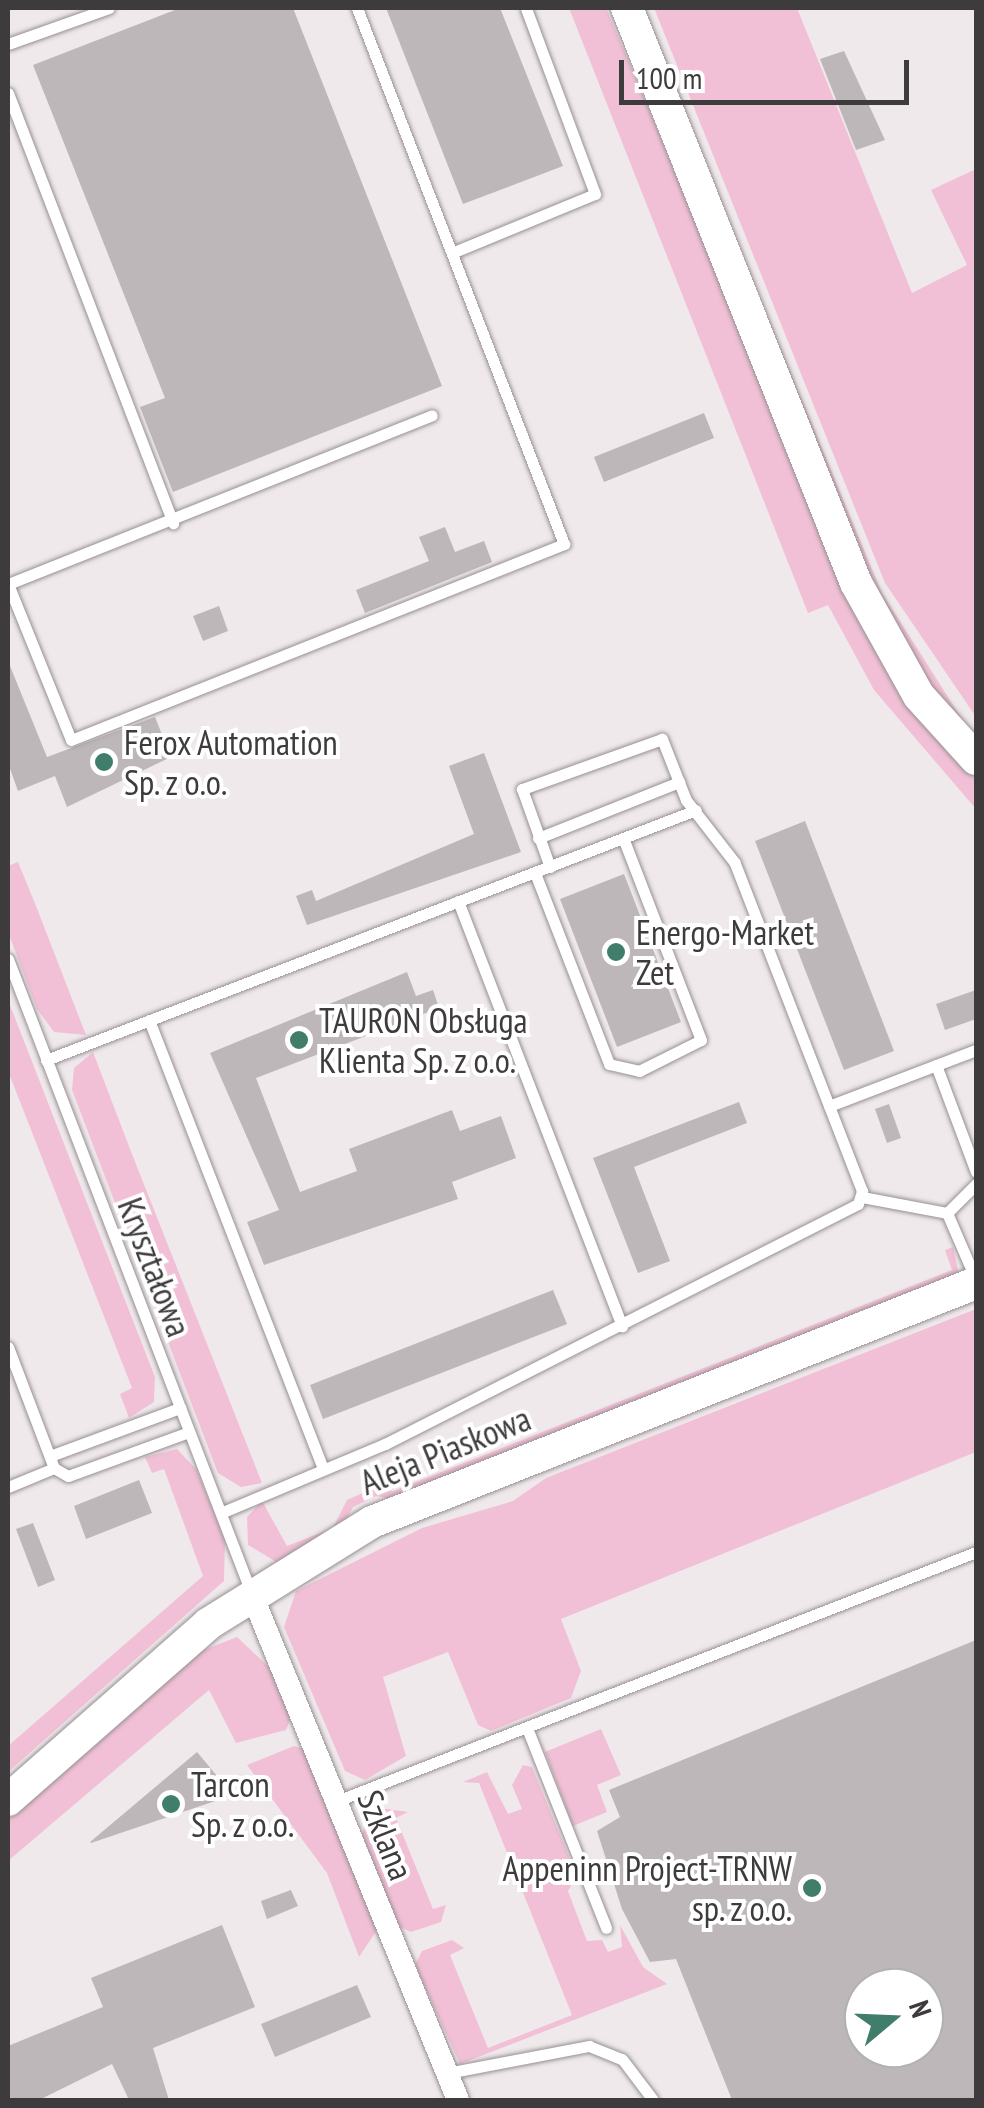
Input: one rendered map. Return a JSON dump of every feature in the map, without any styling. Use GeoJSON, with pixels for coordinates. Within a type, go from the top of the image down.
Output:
{"type":"FeatureCollection","features":[{"type":"Feature","properties":{"kind":"main road"},"geometry":{"type":"LineString","coordinates":[[628,8],[856,583],[920,696],[976,759]]}},
{"type":"Feature","properties":{"kind":"main road","name":"Aleja Piaskowa"},"geometry":{"type":"LineString","coordinates":[[8,1800],[252,1595],[372,1522],[976,1282]]}},
{"type":"Feature","properties":{"kind":"street","name":"Szklana"},"geometry":{"type":"LineString","coordinates":[[252,1595],[458,2100]]}},
{"type":"Feature","properties":{"kind":"lane"},"geometry":{"type":"LineString","coordinates":[[8,44],[109,8]]}},
{"type":"Feature","properties":{"kind":"lane"},"geometry":{"type":"LineString","coordinates":[[358,8],[566,538],[558,550],[71,740],[8,584],[173,522],[432,416]]}},
{"type":"Feature","properties":{"kind":"lane"},"geometry":{"type":"LineString","coordinates":[[454,252],[595,194],[526,8]]}},
{"type":"Feature","properties":{"kind":"lane"},"geometry":{"type":"LineString","coordinates":[[8,93],[173,522]]}},
{"type":"Feature","properties":{"kind":"lane"},"geometry":{"type":"LineString","coordinates":[[550,867],[520,792],[532,783],[659,736],[679,782],[734,863],[862,1197]]}},
{"type":"Feature","properties":{"kind":"lane"},"geometry":{"type":"LineString","coordinates":[[538,838],[679,782]]}},
{"type":"Feature","properties":{"kind":"lane"},"geometry":{"type":"LineString","coordinates":[[46,1060],[696,810]]}},
{"type":"Feature","properties":{"kind":"lane"},"geometry":{"type":"LineString","coordinates":[[535,873],[609,1064],[639,1071],[701,1040],[624,840]]}},
{"type":"Feature","properties":{"kind":"lane"},"geometry":{"type":"LineString","coordinates":[[458,901],[622,1326]]}},
{"type":"Feature","properties":{"kind":"lane","name":"Kryształowa"},"geometry":{"type":"LineString","coordinates":[[8,959],[252,1595]]}},
{"type":"Feature","properties":{"kind":"lane"},"geometry":{"type":"LineString","coordinates":[[149,1020],[322,1467]]}},
{"type":"Feature","properties":{"kind":"lane"},"geometry":{"type":"LineString","coordinates":[[828,1106],[976,1050]]}},
{"type":"Feature","properties":{"kind":"lane"},"geometry":{"type":"LineString","coordinates":[[936,1065],[976,1172]]}},
{"type":"Feature","properties":{"kind":"lane"},"geometry":{"type":"LineString","coordinates":[[947,1214],[976,1184]]}},
{"type":"Feature","properties":{"kind":"lane"},"geometry":{"type":"LineString","coordinates":[[223,1512],[622,1326],[862,1197],[947,1214]]}},
{"type":"Feature","properties":{"kind":"lane"},"geometry":{"type":"LineString","coordinates":[[947,1214],[976,1282]]}},
{"type":"Feature","properties":{"kind":"lane"},"geometry":{"type":"LineString","coordinates":[[8,1347],[52,1462],[68,1476],[189,1432]]}},
{"type":"Feature","properties":{"kind":"lane"},"geometry":{"type":"LineString","coordinates":[[8,1488],[52,1462],[180,1408]]}},
{"type":"Feature","properties":{"kind":"lane"},"geometry":{"type":"LineString","coordinates":[[334,1802],[976,1552]]}},
{"type":"Feature","properties":{"kind":"lane"},"geometry":{"type":"LineString","coordinates":[[527,1728],[606,1928]]}},
{"type":"Feature","properties":{"kind":"lane"},"geometry":{"type":"LineString","coordinates":[[447,2073],[589,2046],[622,2059],[653,2100]]}},
{"type":"Feature","properties":{"kind":"shaded area"},"geometry":{"type":"Polygon","coordinates":[[[569,8],[606,8],[786,433],[916,708],[976,775],[976,809],[874,690],[828,605],[808,613],[569,8]]]}},
{"type":"Feature","properties":{"kind":"shaded area"},"geometry":{"type":"Polygon","coordinates":[[[639,8],[882,593],[976,741],[938,697],[875,592],[639,8]]]}},
{"type":"Feature","properties":{"kind":"shaded area"},"geometry":{"type":"Polygon","coordinates":[[[654,8],[797,8],[912,293],[967,265],[931,190],[976,169],[976,717],[885,583],[654,8]]]}},
{"type":"Feature","properties":{"kind":"shaded area"},"geometry":{"type":"Polygon","coordinates":[[[18,862],[86,1035],[54,1032],[37,1009],[8,932],[8,866],[18,862]]]}},
{"type":"Feature","properties":{"kind":"shaded area"},"geometry":{"type":"Polygon","coordinates":[[[8,1000],[155,1377],[154,1402],[129,1418],[120,1394],[132,1388],[8,1071],[8,1000]]]}},
{"type":"Feature","properties":{"kind":"shaded area"},"geometry":{"type":"Polygon","coordinates":[[[93,1052],[262,1483],[241,1487],[218,1473],[72,1090],[74,1068],[93,1052]]]}},
{"type":"Feature","properties":{"kind":"shaded area"},"geometry":{"type":"Polygon","coordinates":[[[953,1247],[959,1275],[399,1500],[376,1496],[353,1507],[346,1520],[278,1563],[248,1545],[247,1517],[262,1501],[287,1546],[333,1528],[347,1500],[374,1488],[393,1491],[952,1270],[945,1250],[953,1247]]]}},
{"type":"Feature","properties":{"kind":"shaded area"},"geometry":{"type":"Polygon","coordinates":[[[976,1309],[976,1452],[561,1619],[581,1671],[571,1698],[491,1731],[478,1725],[448,1652],[383,1677],[406,1756],[365,1780],[345,1771],[284,1627],[296,1591],[422,1528],[513,1501],[546,1478],[976,1309]]]}},
{"type":"Feature","properties":{"kind":"shaded area"},"geometry":{"type":"Polygon","coordinates":[[[177,1449],[196,1469],[225,1540],[224,1581],[8,1772],[8,1746],[203,1576],[164,1469],[152,1473],[145,1457],[177,1449]]]}},
{"type":"Feature","properties":{"kind":"shaded area"},"geometry":{"type":"Polygon","coordinates":[[[237,1637],[273,1671],[291,1718],[286,1730],[236,1743],[209,1690],[8,1861],[8,1814],[196,1653],[237,1637]]]}},
{"type":"Feature","properties":{"kind":"shaded area"},"geometry":{"type":"Polygon","coordinates":[[[601,1729],[621,1775],[597,1785],[607,1812],[573,1826],[545,1752],[601,1729]]]}},
{"type":"Feature","properties":{"kind":"shaded area"},"geometry":{"type":"Polygon","coordinates":[[[294,1746],[303,1749],[377,1930],[359,1957],[327,1873],[247,1765],[294,1746]]]}},
{"type":"Feature","properties":{"kind":"shaded area"},"geometry":{"type":"Polygon","coordinates":[[[523,1765],[532,1767],[577,1876],[568,1891],[587,1941],[602,1940],[608,1952],[622,1947],[620,1925],[643,1967],[667,1984],[460,2064],[415,1965],[422,1951],[452,1940],[464,1948],[450,1955],[488,2048],[572,2015],[479,1783],[463,1782],[487,1772],[508,1814],[522,1809],[512,1785],[523,1765]]]}},
{"type":"Feature","properties":{"kind":"shaded area"},"geometry":{"type":"Polygon","coordinates":[[[373,1807],[408,1812],[396,1818],[433,1909],[446,1905],[441,1922],[411,1932],[398,1926],[362,1834],[373,1807]]]}},
{"type":"Feature","properties":{"kind":"building"},"geometry":{"type":"Polygon","coordinates":[[[180,8],[293,8],[442,386],[173,492],[140,407],[165,398],[33,65],[180,8]]]}},
{"type":"Feature","properties":{"kind":"building"},"geometry":{"type":"Polygon","coordinates":[[[386,8],[500,8],[563,166],[463,204],[386,8]]]}},
{"type":"Feature","properties":{"kind":"building"},"geometry":{"type":"Polygon","coordinates":[[[844,51],[885,140],[856,150],[820,59],[844,51]]]}},
{"type":"Feature","properties":{"kind":"building"},"geometry":{"type":"Polygon","coordinates":[[[704,413],[714,438],[604,482],[594,457],[704,413]]]}},
{"type":"Feature","properties":{"kind":"building"},"geometry":{"type":"Polygon","coordinates":[[[445,527],[455,552],[484,541],[492,562],[365,613],[356,590],[429,561],[419,537],[445,527]]]}},
{"type":"Feature","properties":{"kind":"building"},"geometry":{"type":"Polygon","coordinates":[[[219,606],[228,631],[203,641],[193,616],[219,606]]]}},
{"type":"Feature","properties":{"kind":"building","name":"Ferox Automation Sp. z o.o."},"geometry":{"type":"Polygon","coordinates":[[[8,661],[47,757],[155,717],[171,757],[67,807],[55,776],[18,791],[8,763],[8,661]]]}},
{"type":"Feature","properties":{"kind":"building"},"geometry":{"type":"Polygon","coordinates":[[[484,753],[521,852],[307,925],[296,896],[312,890],[316,901],[474,834],[449,766],[484,753]]]}},
{"type":"Feature","properties":{"kind":"building"},"geometry":{"type":"Polygon","coordinates":[[[805,821],[894,1051],[844,1070],[755,841],[805,821]]]}},
{"type":"Feature","properties":{"kind":"building"},"geometry":{"type":"Polygon","coordinates":[[[624,874],[681,1022],[617,1047],[560,899],[624,874]]]}},
{"type":"Feature","properties":{"kind":"building"},"geometry":{"type":"Polygon","coordinates":[[[407,972],[416,996],[433,990],[439,1008],[256,1078],[300,1192],[357,1171],[349,1149],[452,1110],[460,1131],[501,1116],[516,1158],[452,1182],[458,1199],[264,1265],[247,1222],[279,1210],[210,1053],[407,972]]]}},
{"type":"Feature","properties":{"kind":"building"},"geometry":{"type":"Polygon","coordinates":[[[976,990],[976,1019],[945,1030],[936,1004],[976,990]]]}},
{"type":"Feature","properties":{"kind":"building"},"geometry":{"type":"Polygon","coordinates":[[[739,1102],[747,1123],[634,1167],[670,1261],[638,1273],[593,1158],[739,1102]]]}},
{"type":"Feature","properties":{"kind":"building"},"geometry":{"type":"Polygon","coordinates":[[[889,1104],[901,1138],[887,1143],[875,1109],[889,1104]]]}},
{"type":"Feature","properties":{"kind":"building"},"geometry":{"type":"Polygon","coordinates":[[[553,1290],[567,1324],[323,1419],[310,1385],[553,1290]]]}},
{"type":"Feature","properties":{"kind":"building"},"geometry":{"type":"Polygon","coordinates":[[[139,1480],[152,1513],[86,1539],[74,1506],[139,1480]]]}},
{"type":"Feature","properties":{"kind":"building"},"geometry":{"type":"Polygon","coordinates":[[[33,1523],[55,1580],[38,1587],[16,1529],[33,1523]]]}},
{"type":"Feature","properties":{"kind":"building","name":"Appeninn Project-TRNW sp. z o.o."},"geometry":{"type":"Polygon","coordinates":[[[976,1640],[976,2100],[732,2100],[676,1959],[650,1962],[622,1909],[597,1831],[620,1817],[609,1790],[976,1640]]]}},
{"type":"Feature","properties":{"kind":"building","name":"Tarcon Sp. z o.o."},"geometry":{"type":"Polygon","coordinates":[[[197,1752],[233,1795],[90,1842],[197,1752]]]}},
{"type":"Feature","properties":{"kind":"building"},"geometry":{"type":"Polygon","coordinates":[[[291,1890],[298,1906],[267,1919],[261,1901],[291,1890]]]}},
{"type":"Feature","properties":{"kind":"building"},"geometry":{"type":"Polygon","coordinates":[[[222,1925],[255,2007],[153,2048],[169,2100],[129,2100],[112,2064],[39,2100],[8,2100],[8,2046],[103,2007],[91,1978],[222,1925]]]}},
{"type":"Feature","properties":{"kind":"building"},"geometry":{"type":"Polygon","coordinates":[[[357,1985],[371,2017],[275,2057],[261,2024],[357,1985]]]}},
{"type":"Feature","properties":{"kind":"place","name":"Ferox Automation Sp. z o.o."},"geometry":{"type":"Point","coordinates":[104,762]}},
{"type":"Feature","properties":{"kind":"place","name":"Energo-Market Zet"},"geometry":{"type":"Point","coordinates":[616,952]}},
{"type":"Feature","properties":{"kind":"place","name":"TAURON Obsługa Klienta Sp. z o.o."},"geometry":{"type":"Point","coordinates":[299,1040]}},
{"type":"Feature","properties":{"kind":"place","name":"Tarcon Sp. z o.o."},"geometry":{"type":"Point","coordinates":[171,1804]}},
{"type":"Feature","properties":{"kind":"place","name":"Appeninn Project-TRNW sp. z o.o."},"geometry":{"type":"Point","coordinates":[812,1888]}}]}
